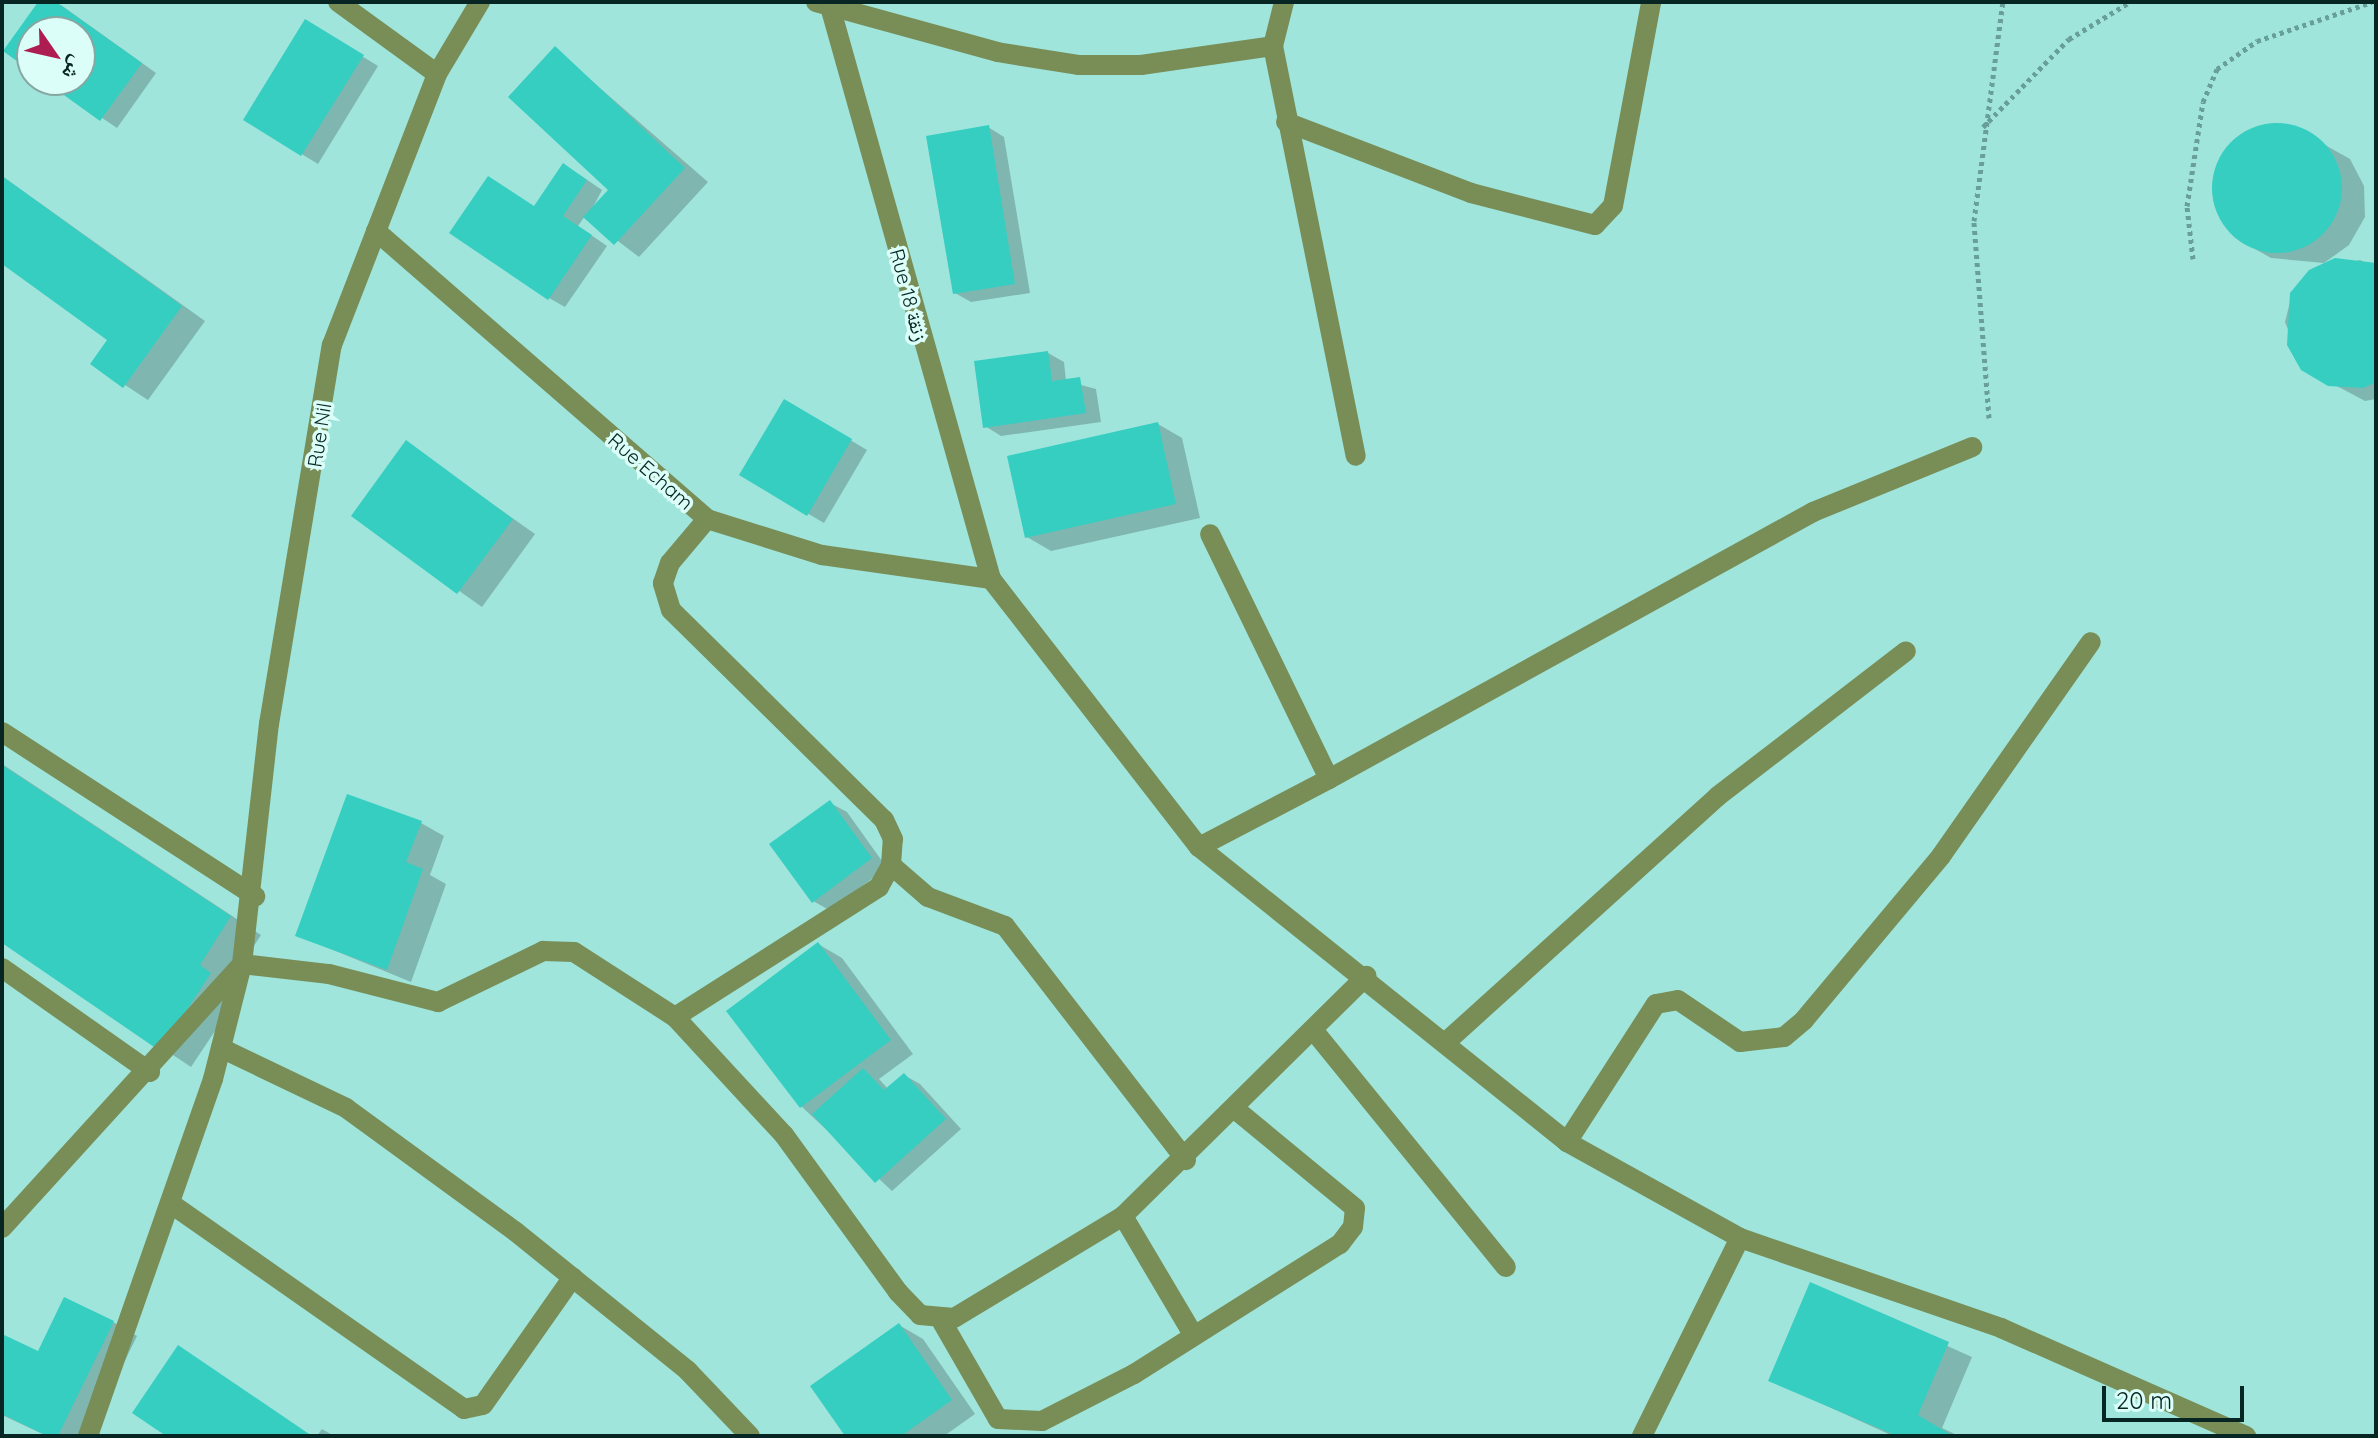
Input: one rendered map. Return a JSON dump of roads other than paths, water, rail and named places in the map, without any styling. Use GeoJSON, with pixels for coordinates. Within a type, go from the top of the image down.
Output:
{"type":"FeatureCollection","features":[{"type":"Feature","properties":{"kind":"street"},"geometry":{"type":"LineString","coordinates":[[338,2],[437,74]]}},
{"type":"Feature","properties":{"kind":"street","name":"Rue Nil"},"geometry":{"type":"LineString","coordinates":[[90,1432],[221,1048],[242,964],[255,896],[269,724],[332,345],[437,74],[480,2]]}},
{"type":"Feature","properties":{"kind":"street"},"geometry":{"type":"LineString","coordinates":[[1284,2],[1273,46],[1356,456]]}},
{"type":"Feature","properties":{"kind":"street"},"geometry":{"type":"LineString","coordinates":[[1286,122],[1471,193],[1595,225],[1613,206],[1651,2]]}},
{"type":"Feature","properties":{"kind":"street"},"geometry":{"type":"LineString","coordinates":[[824,6],[881,10],[997,52],[1078,65],[1141,65],[1273,46]]}},
{"type":"Feature","properties":{"kind":"street","name":"Rue 18 زنقة"},"geometry":{"type":"LineString","coordinates":[[824,6],[991,579]]}},
{"type":"Feature","properties":{"kind":"street","name":"Rue Echam"},"geometry":{"type":"LineString","coordinates":[[376,231],[707,519],[822,555],[991,579]]}},
{"type":"Feature","properties":{"kind":"street"},"geometry":{"type":"LineString","coordinates":[[1199,847],[1329,779],[1813,512],[1972,447]]}},
{"type":"Feature","properties":{"kind":"street"},"geometry":{"type":"LineString","coordinates":[[675,1017],[879,887],[891,865],[893,839],[884,820],[671,610],[663,583],[670,563],[707,519]]}},
{"type":"Feature","properties":{"kind":"street"},"geometry":{"type":"LineString","coordinates":[[1210,534],[1329,779]]}},
{"type":"Feature","properties":{"kind":"street"},"geometry":{"type":"LineString","coordinates":[[991,579],[1199,847],[1366,976],[1567,1142],[1740,1238],[2001,1328],[2246,1436]]}},
{"type":"Feature","properties":{"kind":"street"},"geometry":{"type":"LineString","coordinates":[[1567,1142],[1656,1004],[1678,1000],[1740,1042],[1784,1037],[1804,1020],[1941,856],[2091,642]]}},
{"type":"Feature","properties":{"kind":"street"},"geometry":{"type":"LineString","coordinates":[[1446,1042],[1718,796],[1906,651]]}},
{"type":"Feature","properties":{"kind":"street"},"geometry":{"type":"LineString","coordinates":[[2,732],[255,896]]}},
{"type":"Feature","properties":{"kind":"street"},"geometry":{"type":"LineString","coordinates":[[891,865],[928,897],[1005,926],[1186,1160]]}},
{"type":"Feature","properties":{"kind":"street"},"geometry":{"type":"LineString","coordinates":[[2,1228],[150,1072],[242,964],[329,974],[438,1002],[543,951],[574,952],[675,1017],[784,1135],[898,1292],[920,1315],[941,1320],[1123,1216],[1186,1160],[1366,976]]}},
{"type":"Feature","properties":{"kind":"street"},"geometry":{"type":"LineString","coordinates":[[2,968],[150,1072]]}},
{"type":"Feature","properties":{"kind":"street"},"geometry":{"type":"LineString","coordinates":[[1314,1031],[1506,1267]]}},
{"type":"Feature","properties":{"kind":"street"},"geometry":{"type":"LineString","coordinates":[[221,1048],[346,1108],[573,1277],[688,1371],[750,1436]]}},
{"type":"Feature","properties":{"kind":"street"},"geometry":{"type":"LineString","coordinates":[[941,1320],[998,1419],[1042,1421],[1194,1336],[1340,1244],[1353,1227],[1355,1208],[1236,1110]]}},
{"type":"Feature","properties":{"kind":"street"},"geometry":{"type":"LineString","coordinates":[[170,1203],[464,1409],[483,1405],[573,1277]]}},
{"type":"Feature","properties":{"kind":"street"},"geometry":{"type":"LineString","coordinates":[[1123,1216],[1194,1336]]}},
{"type":"Feature","properties":{"kind":"street"},"geometry":{"type":"LineString","coordinates":[[1642,1436],[1740,1238]]}},
{"type":"Feature","properties":{"kind":"street"},"geometry":{"type":"LineString","coordinates":[[90,1432],[111,1436]]}}]}
